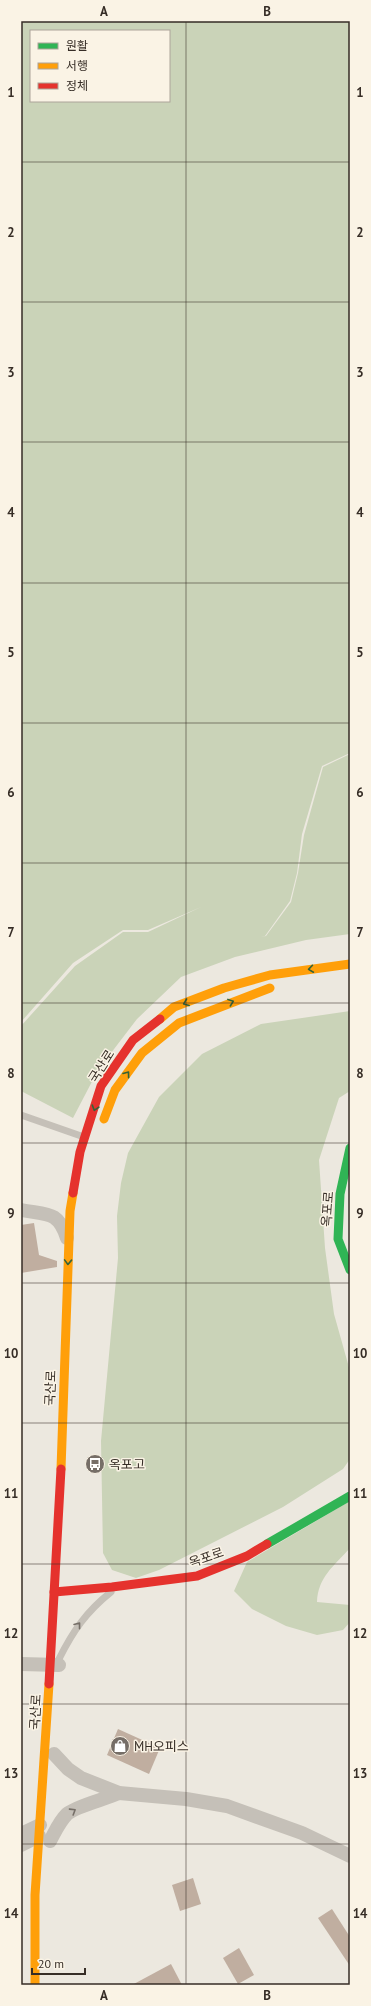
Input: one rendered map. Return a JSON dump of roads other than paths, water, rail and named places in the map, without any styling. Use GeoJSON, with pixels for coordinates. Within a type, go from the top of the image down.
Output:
{"type":"FeatureCollection","features":[{"type":"Feature","properties":{"kind":"street","name":"국산로"},"geometry":{"type":"LineString","coordinates":[[35,1985],[33,1950],[35,1882],[46,1834],[56,1663],[69,1244],[72,1200],[80,1152],[86,1138],[102,1086],[133,1040],[174,1008],[224,988],[270,975],[350,964]]}},
{"type":"Feature","properties":{"kind":"street","name":"국산로"},"geometry":{"type":"LineString","coordinates":[[101,1126],[115,1090],[142,1053],[178,1023],[223,1004],[279,986]]}},
{"type":"Feature","properties":{"kind":"street","name":"옥포로"},"geometry":{"type":"LineString","coordinates":[[350,1148],[340,1194],[338,1239],[350,1270]]}},
{"type":"Feature","properties":{"kind":"street"},"geometry":{"type":"LineString","coordinates":[[56,1217],[63,1212],[72,1200]]}},
{"type":"Feature","properties":{"kind":"street"},"geometry":{"type":"LineString","coordinates":[[21,1210],[56,1217],[64,1228],[69,1244]]}},
{"type":"Feature","properties":{"kind":"street","name":"국산로"},"geometry":{"type":"LineString","coordinates":[[59,1592],[74,1365]]}},
{"type":"Feature","properties":{"kind":"street","name":"옥포로"},"geometry":{"type":"LineString","coordinates":[[59,1592],[118,1587],[196,1576],[247,1556],[350,1496]]}},
{"type":"Feature","properties":{"kind":"street","name":"국산로"},"geometry":{"type":"LineString","coordinates":[[56,1663],[56,1724]]}},
{"type":"Feature","properties":{"kind":"street"},"geometry":{"type":"LineString","coordinates":[[21,1664],[56,1663]]}},
{"type":"Feature","properties":{"kind":"street"},"geometry":{"type":"LineString","coordinates":[[54,1769],[55,1750]]}},
{"type":"Feature","properties":{"kind":"street"},"geometry":{"type":"LineString","coordinates":[[55,1750],[68,1769],[81,1778],[119,1793],[186,1799],[227,1806],[302,1833],[350,1856]]}},
{"type":"Feature","properties":{"kind":"street"},"geometry":{"type":"LineString","coordinates":[[21,1845],[46,1834],[67,1814],[79,1807],[100,1801],[119,1793]]}},
{"type":"Feature","properties":{"kind":"street"},"geometry":{"type":"LineString","coordinates":[[21,1834],[46,1834]]}},
{"type":"Feature","properties":{"kind":"street"},"geometry":{"type":"LineString","coordinates":[[45,1919],[43,1950],[45,1971]]}},
{"type":"Feature","properties":{"kind":"lane"},"geometry":{"type":"LineString","coordinates":[[21,1115],[86,1138]]}},
{"type":"Feature","properties":{"kind":"lane"},"geometry":{"type":"LineString","coordinates":[[56,1663],[72,1634],[92,1608],[118,1587]]}},
{"type":"Feature","properties":{"kind":"place","name":"옥포고"},"geometry":{"type":"Point","coordinates":[95,1464]}},
{"type":"Feature","properties":{"kind":"place","name":"MH오피스"},"geometry":{"type":"Point","coordinates":[120,1746]}}]}
